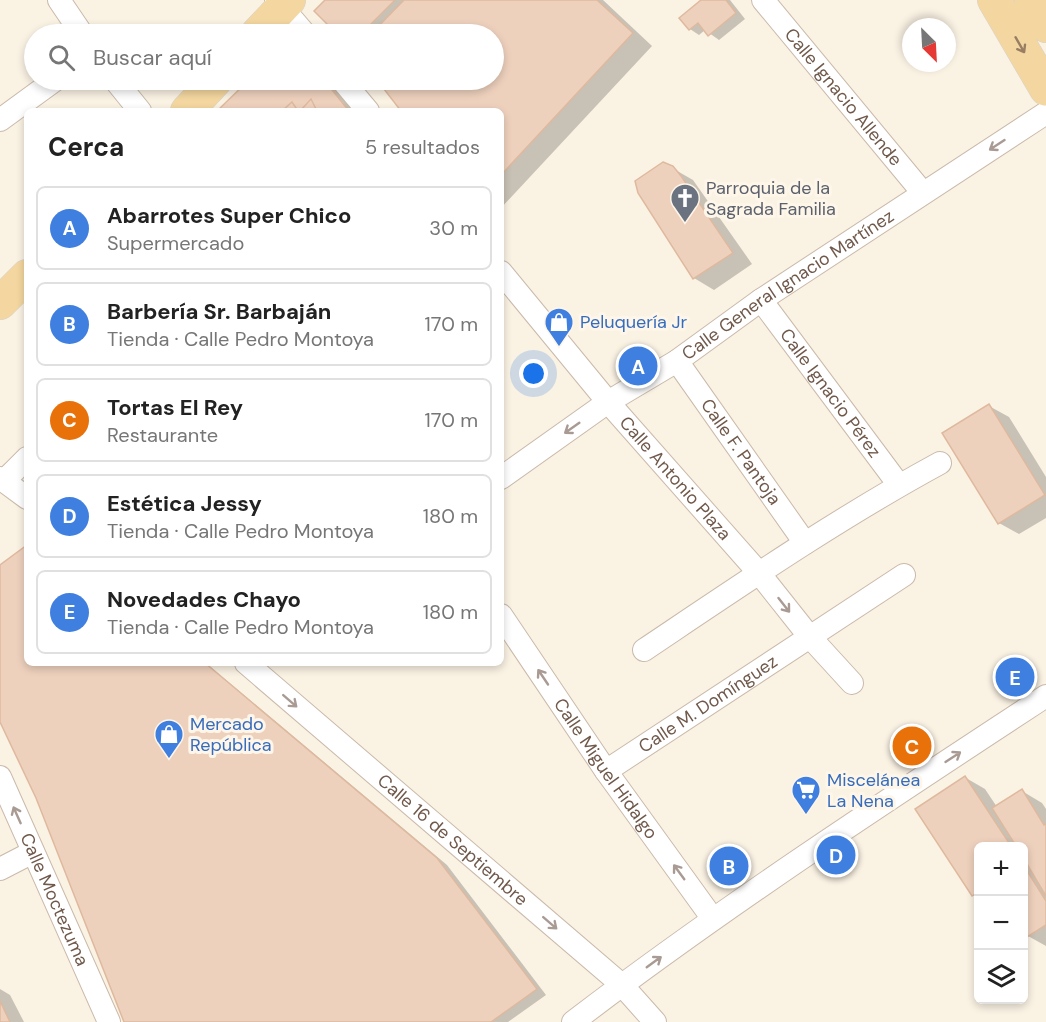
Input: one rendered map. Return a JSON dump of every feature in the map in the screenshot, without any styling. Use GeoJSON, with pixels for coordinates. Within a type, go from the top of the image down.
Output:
{"type":"FeatureCollection","features":[{"type":"Feature","properties":{"kind":"main road"},"geometry":{"type":"LineString","coordinates":[[994,0],[1046,89]]}},
{"type":"Feature","properties":{"kind":"main road"},"geometry":{"type":"LineString","coordinates":[[1031,0],[1046,26]]}},
{"type":"Feature","properties":{"kind":"main road"},"geometry":{"type":"LineString","coordinates":[[265,24],[283,2]]}},
{"type":"Feature","properties":{"kind":"main road"},"geometry":{"type":"LineString","coordinates":[[190,108],[207,90]]}},
{"type":"Feature","properties":{"kind":"main road"},"geometry":{"type":"LineString","coordinates":[[0,303],[24,279]]}},
{"type":"Feature","properties":{"kind":"street"},"geometry":{"type":"LineString","coordinates":[[59,0],[75,24]]}},
{"type":"Feature","properties":{"kind":"street","name":"Calle Ignacio Allende"},"geometry":{"type":"LineString","coordinates":[[764,0],[923,193]]}},
{"type":"Feature","properties":{"kind":"street"},"geometry":{"type":"LineString","coordinates":[[283,2],[298,24]]}},
{"type":"Feature","properties":{"kind":"street"},"geometry":{"type":"LineString","coordinates":[[0,120],[41,90]]}},
{"type":"Feature","properties":{"kind":"street"},"geometry":{"type":"LineString","coordinates":[[123,90],[138,108]]}},
{"type":"Feature","properties":{"kind":"street"},"geometry":{"type":"LineString","coordinates":[[350,90],[365,108]]}},
{"type":"Feature","properties":{"kind":"street","name":"Calle General Ignacio Martínez"},"geometry":{"type":"LineString","coordinates":[[504,476],[608,402],[677,361],[761,300],[1046,113]]}},
{"type":"Feature","properties":{"kind":"street","name":"Calle Antonio Plaza"},"geometry":{"type":"LineString","coordinates":[[504,276],[608,402],[759,573],[809,636],[852,683]]}},
{"type":"Feature","properties":{"kind":"street","name":"Calle Ignacio Pérez"},"geometry":{"type":"LineString","coordinates":[[761,300],[899,485]]}},
{"type":"Feature","properties":{"kind":"street","name":"Calle F. Pantoja"},"geometry":{"type":"LineString","coordinates":[[677,361],[805,543]]}},
{"type":"Feature","properties":{"kind":"street"},"geometry":{"type":"LineString","coordinates":[[24,461],[2,480],[24,496]]}},
{"type":"Feature","properties":{"kind":"street"},"geometry":{"type":"LineString","coordinates":[[644,650],[805,543],[899,485],[940,463]]}},
{"type":"Feature","properties":{"kind":"street","name":"Calle M. Domínguez"},"geometry":{"type":"LineString","coordinates":[[606,771],[904,575]]}},
{"type":"Feature","properties":{"kind":"street","name":"Calle Miguel Hidalgo"},"geometry":{"type":"LineString","coordinates":[[504,619],[606,771],[713,919]]}},
{"type":"Feature","properties":{"kind":"street","name":"Calle 16 de Septiembre"},"geometry":{"type":"LineString","coordinates":[[250,666],[622,985],[655,1022]]}},
{"type":"Feature","properties":{"kind":"street"},"geometry":{"type":"LineString","coordinates":[[573,1022],[713,919],[921,777],[1046,696]]}},
{"type":"Feature","properties":{"kind":"street","name":"Calle Moctezuma"},"geometry":{"type":"LineString","coordinates":[[0,777],[109,1022]]}},
{"type":"Feature","properties":{"kind":"street"},"geometry":{"type":"LineString","coordinates":[[0,869],[33,852]]}},
{"type":"Feature","properties":{"kind":"building"},"geometry":{"type":"Polygon","coordinates":[[[325,0],[395,0],[371,24],[327,24],[314,11],[325,0]]]}},
{"type":"Feature","properties":{"kind":"building"},"geometry":{"type":"Polygon","coordinates":[[[404,0],[597,0],[633,33],[504,172],[504,108],[399,108],[385,90],[504,90],[504,24],[381,24],[404,0]]]}},
{"type":"Feature","properties":{"kind":"building"},"geometry":{"type":"Polygon","coordinates":[[[701,0],[726,0],[736,13],[708,36],[698,23],[689,30],[679,18],[701,0]]]}},
{"type":"Feature","properties":{"kind":"building"},"geometry":{"type":"Polygon","coordinates":[[[239,90],[332,90],[347,108],[316,108],[311,99],[303,108],[296,108],[292,102],[285,108],[220,108],[239,90]]]}},
{"type":"Feature","properties":{"kind":"building"},"geometry":{"type":"Polygon","coordinates":[[[239,90],[332,90],[347,108],[220,108],[239,90]]]}},
{"type":"Feature","properties":{"kind":"building","name":"Parroquia de la Sagrada Familia"},"geometry":{"type":"Polygon","coordinates":[[[663,162],[673,166],[681,176],[733,253],[693,279],[638,193],[635,181],[663,162]]]}},
{"type":"Feature","properties":{"kind":"building"},"geometry":{"type":"Polygon","coordinates":[[[989,404],[1045,495],[998,524],[942,433],[989,404]]]}},
{"type":"Feature","properties":{"kind":"building","name":"Mercado República"},"geometry":{"type":"Polygon","coordinates":[[[24,547],[24,666],[209,666],[437,858],[537,989],[491,1022],[124,1022],[36,798],[0,722],[0,565],[24,547]]]}},
{"type":"Feature","properties":{"kind":"building"},"geometry":{"type":"Polygon","coordinates":[[[965,776],[1008,842],[974,842],[974,895],[972,896],[915,809],[965,776]]]}},
{"type":"Feature","properties":{"kind":"building"},"geometry":{"type":"Polygon","coordinates":[[[1022,789],[1044,825],[1046,824],[1046,896],[1028,866],[1028,842],[1013,842],[992,808],[1022,789]]]}},
{"type":"Feature","properties":{"kind":"building"},"geometry":{"type":"Polygon","coordinates":[[[1028,872],[1046,901],[1046,925],[1028,936],[1028,872]]]}},
{"type":"Feature","properties":{"kind":"building"},"geometry":{"type":"Polygon","coordinates":[[[0,1001],[10,1022],[0,1022],[0,1001]]]}},
{"type":"Feature","properties":{"kind":"place","name":"Parroquia de la Sagrada Familia"},"geometry":{"type":"Point","coordinates":[685,224]}},
{"type":"Feature","properties":{"kind":"place","name":"Peluquería Jr"},"geometry":{"type":"Point","coordinates":[559,348]}},
{"type":"Feature","properties":{"kind":"place","name":"Abarrotes Super Chico"},"geometry":{"type":"Point","coordinates":[638,366]}},
{"type":"Feature","properties":{"kind":"place","name":"Novedades Chayo"},"geometry":{"type":"Point","coordinates":[1015,677]}},
{"type":"Feature","properties":{"kind":"place","name":"Tortas El Rey"},"geometry":{"type":"Point","coordinates":[912,746]}},
{"type":"Feature","properties":{"kind":"place","name":"Mercado República"},"geometry":{"type":"Point","coordinates":[169,760]}},
{"type":"Feature","properties":{"kind":"place","name":"Miscelánea La Nena"},"geometry":{"type":"Point","coordinates":[806,816]}},
{"type":"Feature","properties":{"kind":"place","name":"Estética Jessy"},"geometry":{"type":"Point","coordinates":[836,855]}},
{"type":"Feature","properties":{"kind":"place","name":"Barbería Sr. Barbaján"},"geometry":{"type":"Point","coordinates":[729,866]}}]}
